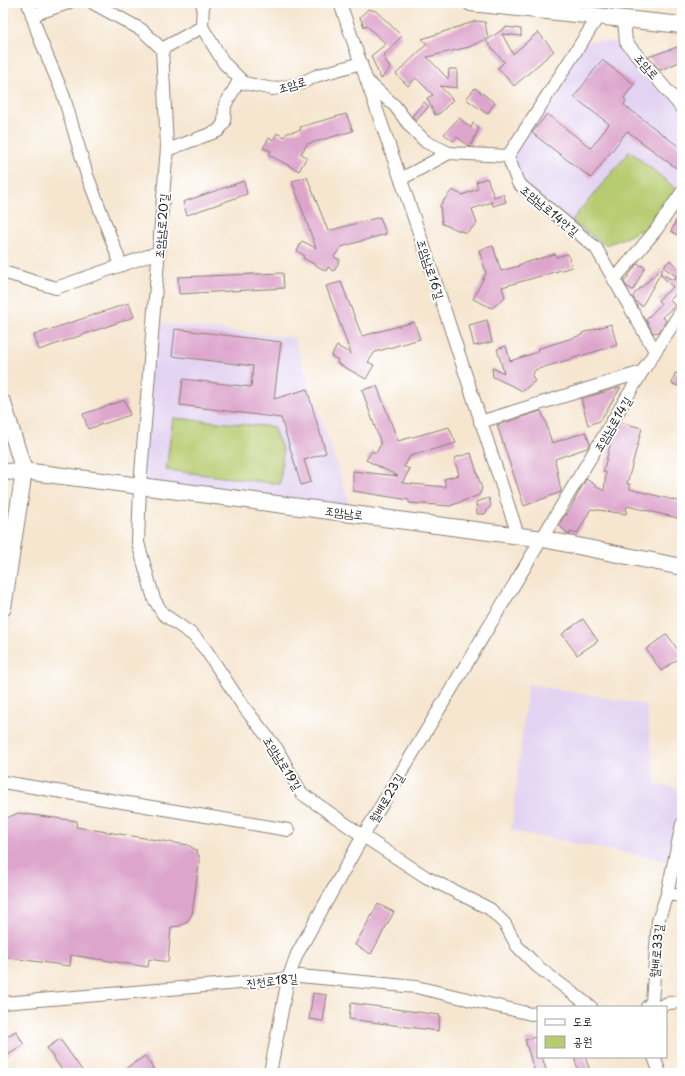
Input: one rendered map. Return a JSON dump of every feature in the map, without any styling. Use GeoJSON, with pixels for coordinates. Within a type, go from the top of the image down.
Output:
{"type":"FeatureCollection","features":[{"type":"Feature","properties":{"kind":"main road"},"geometry":{"type":"LineString","coordinates":[[471,3],[498,4],[598,17],[682,25]]}},
{"type":"Feature","properties":{"kind":"main road"},"geometry":{"type":"LineString","coordinates":[[3,403],[24,471],[3,608]]}},
{"type":"Feature","properties":{"kind":"main road","name":"조암남로"},"geometry":{"type":"LineString","coordinates":[[3,472],[24,471],[543,538],[682,568]]}},
{"type":"Feature","properties":{"kind":"street"},"geometry":{"type":"LineString","coordinates":[[28,3],[40,39],[63,94],[87,175],[120,265]]}},
{"type":"Feature","properties":{"kind":"street"},"geometry":{"type":"LineString","coordinates":[[32,15],[68,3]]}},
{"type":"Feature","properties":{"kind":"street"},"geometry":{"type":"LineString","coordinates":[[93,3],[142,30],[162,49],[202,27],[203,3]]}},
{"type":"Feature","properties":{"kind":"street","name":"조암남로16길"},"geometry":{"type":"LineString","coordinates":[[340,3],[518,535]]}},
{"type":"Feature","properties":{"kind":"street"},"geometry":{"type":"LineString","coordinates":[[367,82],[395,106],[410,126],[426,142],[449,153],[508,156],[598,17]]}},
{"type":"Feature","properties":{"kind":"street","name":"조암로"},"geometry":{"type":"LineString","coordinates":[[624,19],[626,42],[682,108]]}},
{"type":"Feature","properties":{"kind":"street","name":"조암로"},"geometry":{"type":"LineString","coordinates":[[202,27],[224,63],[244,83],[273,89],[299,84],[316,76],[361,63]]}},
{"type":"Feature","properties":{"kind":"street","name":"조암남로20길"},"geometry":{"type":"LineString","coordinates":[[140,486],[167,150],[162,49]]}},
{"type":"Feature","properties":{"kind":"street"},"geometry":{"type":"LineString","coordinates":[[167,150],[218,131],[224,123],[225,106],[240,79]]}},
{"type":"Feature","properties":{"kind":"street"},"geometry":{"type":"LineString","coordinates":[[400,179],[449,153]]}},
{"type":"Feature","properties":{"kind":"street","name":"조암남로14안길"},"geometry":{"type":"LineString","coordinates":[[508,156],[518,183],[596,248],[655,351]]}},
{"type":"Feature","properties":{"kind":"street"},"geometry":{"type":"LineString","coordinates":[[614,280],[656,230],[682,192]]}},
{"type":"Feature","properties":{"kind":"street"},"geometry":{"type":"LineString","coordinates":[[3,272],[56,288],[159,252]]}},
{"type":"Feature","properties":{"kind":"street","name":"조암남로14길"},"geometry":{"type":"LineString","coordinates":[[543,538],[642,372],[682,310]]}},
{"type":"Feature","properties":{"kind":"street"},"geometry":{"type":"LineString","coordinates":[[480,422],[642,372]]}},
{"type":"Feature","properties":{"kind":"street","name":"조암남로19길"},"geometry":{"type":"LineString","coordinates":[[140,486],[138,543],[154,599],[163,614],[193,635],[206,650],[243,706],[277,749],[301,793],[363,836],[426,876],[490,909],[505,924],[516,946],[538,967],[590,1006]]}},
{"type":"Feature","properties":{"kind":"street","name":"월배로23길"},"geometry":{"type":"LineString","coordinates":[[270,1073],[288,979],[297,954],[363,836],[543,538]]}},
{"type":"Feature","properties":{"kind":"street"},"geometry":{"type":"LineString","coordinates":[[3,782],[288,830]]}},
{"type":"Feature","properties":{"kind":"street","name":"월배로33길"},"geometry":{"type":"LineString","coordinates":[[648,1006],[652,1002],[658,921],[667,894],[682,824]]}},
{"type":"Feature","properties":{"kind":"street"},"geometry":{"type":"LineString","coordinates":[[667,894],[682,896]]}},
{"type":"Feature","properties":{"kind":"street","name":"진천로18길"},"geometry":{"type":"LineString","coordinates":[[3,1003],[288,979],[300,976],[416,987],[531,1014],[537,1013]]}},
{"type":"Feature","properties":{"kind":"street"},"geometry":{"type":"LineString","coordinates":[[661,1006],[668,1003],[682,1002]]}},
{"type":"Feature","properties":{"kind":"street"},"geometry":{"type":"LineString","coordinates":[[654,1058],[660,1073]]}},
{"type":"Feature","properties":{"kind":"shaded area"},"geometry":{"type":"Polygon","coordinates":[[[582,41],[626,42],[682,108],[682,192],[656,230],[638,231],[625,238],[596,248],[518,183],[508,156],[582,41]]]}},
{"type":"Feature","properties":{"kind":"shaded area"},"geometry":{"type":"Polygon","coordinates":[[[153,322],[294,338],[353,514],[140,486],[153,322]]]}},
{"type":"Feature","properties":{"kind":"shaded area"},"geometry":{"type":"Polygon","coordinates":[[[528,684],[646,705],[656,784],[682,790],[682,798],[667,861],[511,831],[528,684]]]}},
{"type":"Feature","properties":{"kind":"green space"},"geometry":{"type":"Polygon","coordinates":[[[630,151],[681,193],[656,230],[638,231],[625,238],[605,245],[571,221],[630,151]]]}},
{"type":"Feature","properties":{"kind":"green space"},"geometry":{"type":"Polygon","coordinates":[[[173,418],[273,427],[283,451],[280,484],[166,470],[173,418]]]}},
{"type":"Feature","properties":{"kind":"building"},"geometry":{"type":"Polygon","coordinates":[[[368,9],[376,11],[402,36],[383,56],[390,68],[381,79],[371,56],[386,44],[366,25],[364,27],[360,17],[368,9]]]}},
{"type":"Feature","properties":{"kind":"building"},"geometry":{"type":"Polygon","coordinates":[[[476,21],[485,22],[488,38],[469,47],[427,57],[448,79],[449,69],[457,69],[457,88],[440,86],[453,100],[440,113],[435,115],[427,98],[433,95],[416,78],[408,86],[396,74],[427,44],[422,39],[476,21]]]}},
{"type":"Feature","properties":{"kind":"building"},"geometry":{"type":"Polygon","coordinates":[[[506,27],[521,29],[521,36],[502,34],[513,54],[538,32],[554,51],[514,86],[498,68],[504,62],[486,41],[506,27]]]}},
{"type":"Feature","properties":{"kind":"building"},"geometry":{"type":"Polygon","coordinates":[[[680,46],[682,50],[682,61],[660,70],[648,57],[680,46]]]}},
{"type":"Feature","properties":{"kind":"building"},"geometry":{"type":"Polygon","coordinates":[[[602,60],[634,84],[624,98],[626,101],[624,105],[682,149],[682,159],[676,168],[627,131],[591,178],[532,133],[547,114],[591,148],[609,124],[574,97],[602,60]]]}},
{"type":"Feature","properties":{"kind":"building"},"geometry":{"type":"Polygon","coordinates":[[[475,88],[495,103],[487,114],[466,99],[475,88]]]}},
{"type":"Feature","properties":{"kind":"building"},"geometry":{"type":"Polygon","coordinates":[[[424,102],[429,106],[416,121],[412,116],[424,102]]]}},
{"type":"Feature","properties":{"kind":"building"},"geometry":{"type":"Polygon","coordinates":[[[346,114],[353,131],[307,144],[301,154],[307,157],[299,171],[269,155],[271,151],[263,148],[269,138],[273,140],[277,133],[284,137],[287,133],[301,130],[300,127],[346,114]]]}},
{"type":"Feature","properties":{"kind":"building"},"geometry":{"type":"Polygon","coordinates":[[[459,118],[471,128],[473,123],[479,128],[470,147],[457,137],[453,141],[444,134],[459,118]]]}},
{"type":"Feature","properties":{"kind":"building"},"geometry":{"type":"Polygon","coordinates":[[[307,177],[328,231],[380,217],[386,234],[341,247],[334,257],[340,260],[334,271],[328,267],[326,271],[303,258],[304,255],[297,251],[302,241],[316,248],[292,181],[307,177]]]}},
{"type":"Feature","properties":{"kind":"building"},"geometry":{"type":"Polygon","coordinates":[[[487,178],[494,197],[503,194],[506,202],[493,206],[492,202],[472,209],[477,224],[466,233],[442,224],[440,205],[452,190],[462,195],[478,189],[476,182],[487,178]]]}},
{"type":"Feature","properties":{"kind":"building"},"geometry":{"type":"Polygon","coordinates":[[[244,181],[247,194],[187,215],[183,202],[244,181]]]}},
{"type":"Feature","properties":{"kind":"building"},"geometry":{"type":"Polygon","coordinates":[[[677,219],[682,222],[682,238],[671,231],[677,219]]]}},
{"type":"Feature","properties":{"kind":"building"},"geometry":{"type":"Polygon","coordinates":[[[493,246],[501,271],[555,254],[556,257],[568,254],[572,267],[502,287],[505,297],[492,308],[473,299],[486,273],[479,250],[493,246]]]}},
{"type":"Feature","properties":{"kind":"building"},"geometry":{"type":"Polygon","coordinates":[[[670,260],[679,270],[682,265],[682,288],[670,300],[675,306],[662,317],[666,320],[659,332],[653,333],[646,320],[661,304],[658,300],[673,287],[660,274],[674,280],[676,276],[663,267],[670,260]]]}},
{"type":"Feature","properties":{"kind":"building"},"geometry":{"type":"Polygon","coordinates":[[[637,264],[645,267],[633,290],[627,287],[624,282],[637,264]]]}},
{"type":"Feature","properties":{"kind":"building"},"geometry":{"type":"Polygon","coordinates":[[[662,268],[663,269],[642,306],[636,302],[633,297],[635,293],[662,268]]]}},
{"type":"Feature","properties":{"kind":"building"},"geometry":{"type":"Polygon","coordinates":[[[283,273],[284,288],[179,294],[178,277],[283,273]]]}},
{"type":"Feature","properties":{"kind":"building"},"geometry":{"type":"Polygon","coordinates":[[[341,282],[362,336],[414,322],[420,339],[375,352],[368,362],[374,365],[366,379],[337,363],[338,360],[331,356],[337,346],[351,354],[326,286],[341,282]]]}},
{"type":"Feature","properties":{"kind":"building"},"geometry":{"type":"Polygon","coordinates":[[[129,303],[134,317],[39,350],[34,335],[129,303]]]}},
{"type":"Feature","properties":{"kind":"building"},"geometry":{"type":"Polygon","coordinates":[[[487,320],[492,342],[474,346],[469,325],[487,320]]]}},
{"type":"Feature","properties":{"kind":"building"},"geometry":{"type":"Polygon","coordinates":[[[611,324],[617,345],[535,370],[532,376],[535,381],[523,391],[493,377],[492,368],[504,373],[497,349],[506,346],[510,361],[538,352],[537,349],[611,324]]]}},
{"type":"Feature","properties":{"kind":"building"},"geometry":{"type":"Polygon","coordinates":[[[175,329],[281,342],[274,399],[307,389],[326,453],[304,460],[311,482],[301,485],[281,418],[180,405],[183,379],[251,387],[253,366],[172,356],[175,329]]]}},
{"type":"Feature","properties":{"kind":"building"},"geometry":{"type":"Polygon","coordinates":[[[675,373],[682,375],[682,387],[672,384],[675,373]]]}},
{"type":"Feature","properties":{"kind":"building"},"geometry":{"type":"Polygon","coordinates":[[[377,386],[398,441],[449,427],[456,443],[410,456],[404,467],[410,469],[402,483],[446,487],[444,479],[459,475],[454,458],[471,453],[482,489],[479,495],[450,506],[409,503],[409,500],[353,491],[353,471],[398,476],[366,460],[372,451],[376,453],[381,444],[362,390],[377,386]]]}},
{"type":"Feature","properties":{"kind":"building"},"geometry":{"type":"Polygon","coordinates":[[[621,387],[600,421],[588,425],[581,399],[621,387]]]}},
{"type":"Feature","properties":{"kind":"building"},"geometry":{"type":"Polygon","coordinates":[[[125,400],[130,415],[88,429],[83,414],[125,400]]]}},
{"type":"Feature","properties":{"kind":"building"},"geometry":{"type":"Polygon","coordinates":[[[541,411],[552,443],[586,432],[590,444],[587,448],[555,459],[561,492],[524,506],[497,425],[541,411]]]}},
{"type":"Feature","properties":{"kind":"building"},"geometry":{"type":"Polygon","coordinates":[[[620,422],[642,428],[627,484],[630,484],[630,489],[682,502],[682,519],[627,506],[626,514],[591,509],[577,534],[570,532],[569,535],[559,525],[566,513],[566,516],[586,479],[604,491],[606,472],[603,472],[613,434],[620,422]]]}},
{"type":"Feature","properties":{"kind":"building"},"geometry":{"type":"Polygon","coordinates":[[[489,498],[491,505],[485,514],[477,514],[476,502],[489,498]]]}},
{"type":"Feature","properties":{"kind":"building"},"geometry":{"type":"Polygon","coordinates":[[[583,619],[598,641],[577,655],[562,634],[583,619]]]}},
{"type":"Feature","properties":{"kind":"building"},"geometry":{"type":"Polygon","coordinates":[[[667,634],[682,656],[661,671],[646,649],[667,634]]]}},
{"type":"Feature","properties":{"kind":"building"},"geometry":{"type":"Polygon","coordinates":[[[18,813],[77,821],[76,827],[188,845],[196,850],[199,856],[199,863],[192,914],[187,922],[180,926],[171,927],[168,962],[149,959],[148,967],[71,955],[70,966],[3,957],[3,821],[18,813]]]}},
{"type":"Feature","properties":{"kind":"building"},"geometry":{"type":"Polygon","coordinates":[[[378,904],[394,912],[371,954],[355,945],[378,904]]]}},
{"type":"Feature","properties":{"kind":"building"},"geometry":{"type":"Polygon","coordinates":[[[313,993],[327,995],[323,1021],[309,1019],[313,993]]]}},
{"type":"Feature","properties":{"kind":"building"},"geometry":{"type":"Polygon","coordinates":[[[351,1003],[440,1015],[438,1031],[349,1019],[351,1003]]]}},
{"type":"Feature","properties":{"kind":"building"},"geometry":{"type":"Polygon","coordinates":[[[16,1031],[24,1045],[3,1058],[3,1039],[16,1031]]]}},
{"type":"Feature","properties":{"kind":"building"},"geometry":{"type":"Polygon","coordinates":[[[535,1037],[537,1042],[537,1058],[542,1058],[547,1073],[535,1073],[525,1040],[535,1037]]]}},
{"type":"Feature","properties":{"kind":"building"},"geometry":{"type":"Polygon","coordinates":[[[60,1039],[84,1073],[64,1073],[47,1048],[60,1039]]]}},
{"type":"Feature","properties":{"kind":"building"},"geometry":{"type":"Polygon","coordinates":[[[145,1056],[154,1070],[150,1073],[118,1073],[145,1056]]]}},
{"type":"Feature","properties":{"kind":"building"},"geometry":{"type":"Polygon","coordinates":[[[574,1058],[585,1058],[591,1073],[579,1073],[574,1058]]]}}]}
